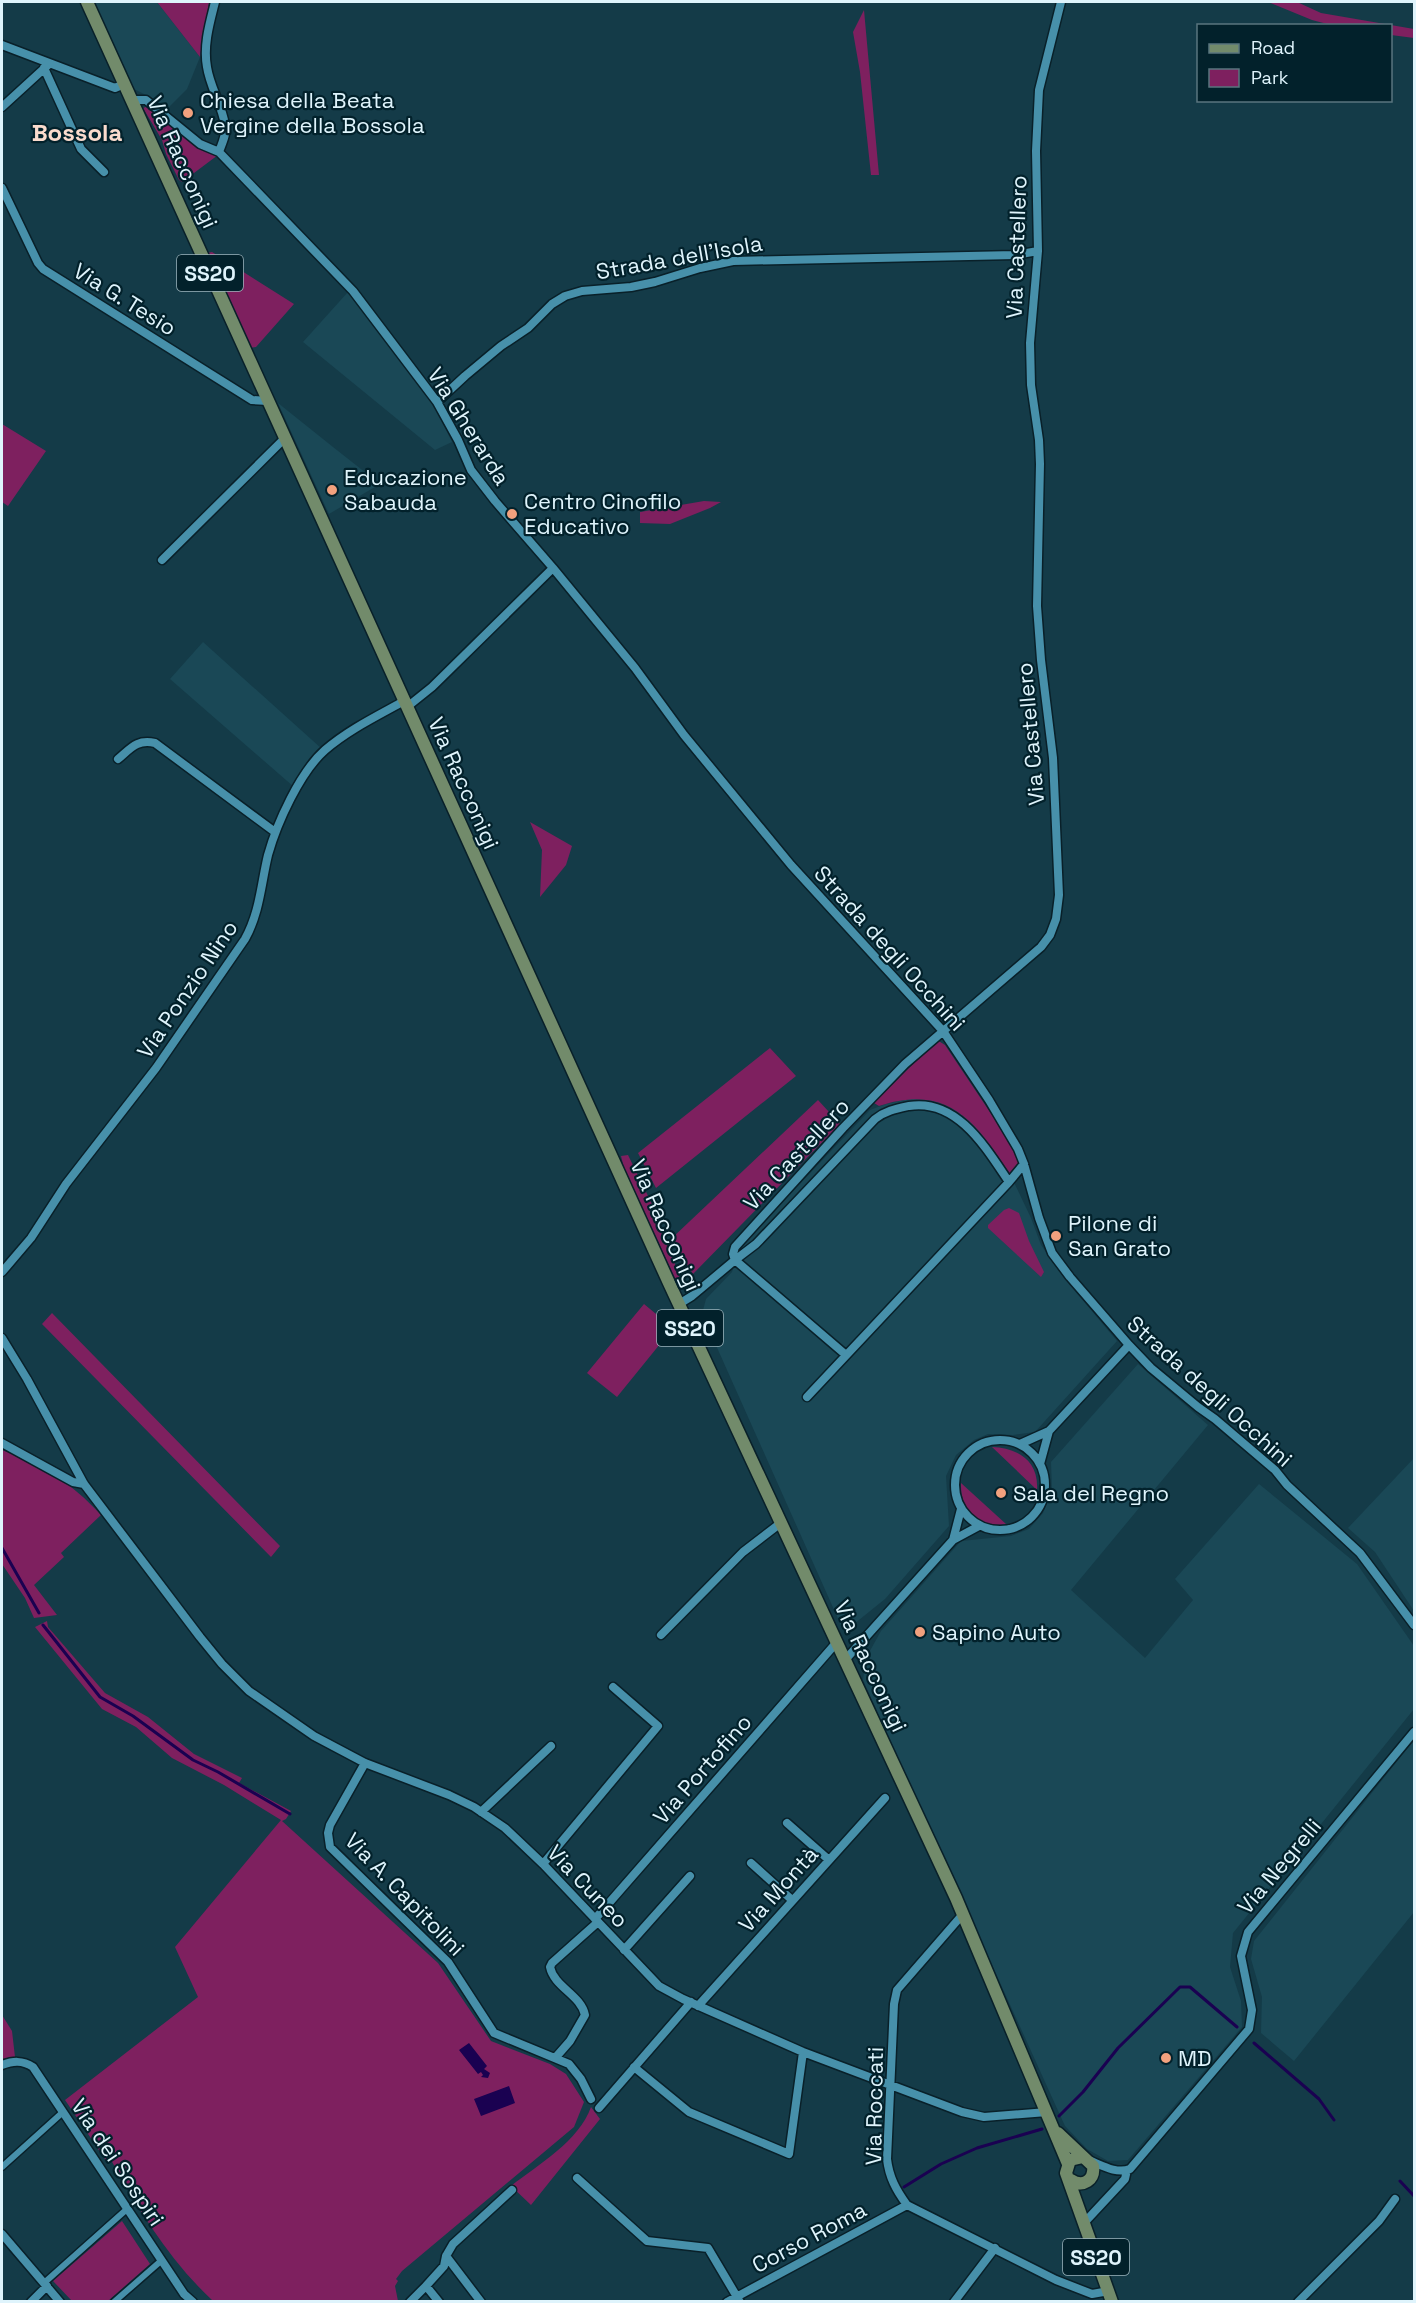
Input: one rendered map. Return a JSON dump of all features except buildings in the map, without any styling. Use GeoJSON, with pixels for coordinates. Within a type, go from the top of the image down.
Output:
{"type":"FeatureCollection","features":[{"type":"Feature","properties":{"kind":"main road","name":"Via Racconigi"},"geometry":{"type":"LineString","coordinates":[[87,2],[679,1304],[963,1914],[1068,2164]]}},
{"type":"Feature","properties":{"kind":"main road","name":"Via Racconigi"},"geometry":{"type":"LineString","coordinates":[[1053,2128],[1087,2159]]}},
{"type":"Feature","properties":{"kind":"main road"},"geometry":{"type":"LineString","coordinates":[[1074,2158],[1087,2159],[1094,2170],[1089,2180],[1078,2184],[1066,2173],[1068,2164],[1074,2158]]}},
{"type":"Feature","properties":{"kind":"main road","name":"SS20"},"geometry":{"type":"LineString","coordinates":[[1071,2180],[1110,2296]]}},
{"type":"Feature","properties":{"kind":"main road","name":"SS20"},"geometry":{"type":"LineString","coordinates":[[1082,2217],[1082,2191],[1089,2180]]}},
{"type":"Feature","properties":{"kind":"street"},"geometry":{"type":"LineString","coordinates":[[215,2],[206,43],[206,63],[210,83],[225,124],[225,136],[219,152]]}},
{"type":"Feature","properties":{"kind":"street","name":"Via Castellero"},"geometry":{"type":"LineString","coordinates":[[679,1304],[735,1260],[733,1254],[735,1247],[851,1120],[905,1064],[1041,947],[1053,927],[1058,903],[1053,758],[1037,606],[1040,464],[1031,386],[1030,343],[1038,251],[1036,151],[1039,90],[1061,2]]}},
{"type":"Feature","properties":{"kind":"street"},"geometry":{"type":"LineString","coordinates":[[2,45],[48,66],[115,88],[124,84]]}},
{"type":"Feature","properties":{"kind":"street"},"geometry":{"type":"LineString","coordinates":[[2,107],[48,66]]}},
{"type":"Feature","properties":{"kind":"street"},"geometry":{"type":"LineString","coordinates":[[48,66],[81,149],[105,172]]}},
{"type":"Feature","properties":{"kind":"street","name":"Via Gherarda"},"geometry":{"type":"LineString","coordinates":[[131,100],[146,100],[200,144],[219,152],[353,291],[437,402],[471,470],[553,568]]}},
{"type":"Feature","properties":{"kind":"street","name":"Via G. Tesio"},"geometry":{"type":"LineString","coordinates":[[2,188],[43,269],[252,400],[268,401]]}},
{"type":"Feature","properties":{"kind":"street","name":"Strada dell'Isola"},"geometry":{"type":"LineString","coordinates":[[437,402],[501,346],[528,328],[552,304],[565,296],[582,291],[631,287],[733,261],[1015,255],[1038,251]]}},
{"type":"Feature","properties":{"kind":"street"},"geometry":{"type":"LineString","coordinates":[[162,560],[285,438]]}},
{"type":"Feature","properties":{"kind":"street"},"geometry":{"type":"LineString","coordinates":[[405,704],[432,687],[553,568]]}},
{"type":"Feature","properties":{"kind":"street","name":"Strada degli Occhini"},"geometry":{"type":"LineString","coordinates":[[553,568],[635,668],[684,735],[784,856],[943,1030],[989,1100],[1024,1164],[1039,1218],[1052,1253],[1070,1277],[1129,1346],[1151,1368],[1275,1470],[1287,1485],[1360,1553],[1414,1625]]}},
{"type":"Feature","properties":{"kind":"street","name":"Via Ponzio Nino"},"geometry":{"type":"LineString","coordinates":[[2,1272],[31,1238],[66,1184],[156,1068],[244,939],[255,918],[264,870],[275,832],[304,776],[324,751],[348,733],[405,704]]}},
{"type":"Feature","properties":{"kind":"street"},"geometry":{"type":"LineString","coordinates":[[118,759],[144,740],[155,743],[275,832]]}},
{"type":"Feature","properties":{"kind":"street"},"geometry":{"type":"LineString","coordinates":[[846,1356],[735,1260],[756,1244],[874,1119],[884,1112],[897,1108],[918,1105],[933,1106],[955,1117],[981,1141],[1009,1182]]}},
{"type":"Feature","properties":{"kind":"street"},"geometry":{"type":"LineString","coordinates":[[807,1397],[1024,1164]]}},
{"type":"Feature","properties":{"kind":"street","name":"Via Cuneo"},"geometry":{"type":"LineString","coordinates":[[2,1338],[27,1378],[84,1485],[207,1646],[249,1691],[314,1737],[365,1763],[449,1795],[505,1828],[543,1864],[659,1986],[803,2052],[962,2112],[984,2117],[1047,2112]]}},
{"type":"Feature","properties":{"kind":"street"},"geometry":{"type":"LineString","coordinates":[[1020,1444],[1049,1431],[1129,1346]]}},
{"type":"Feature","properties":{"kind":"street"},"geometry":{"type":"LineString","coordinates":[[1040,1464],[1049,1431]]}},
{"type":"Feature","properties":{"kind":"street"},"geometry":{"type":"LineString","coordinates":[[991,1440],[1005,1440],[1020,1444],[1028,1449],[1040,1464],[1045,1488],[1036,1512],[1027,1521],[1004,1530],[991,1530],[969,1519],[962,1509],[956,1496],[954,1481],[958,1467],[966,1455],[977,1446],[991,1440]]}},
{"type":"Feature","properties":{"kind":"street"},"geometry":{"type":"LineString","coordinates":[[2,1443],[73,1482],[84,1485]]}},
{"type":"Feature","properties":{"kind":"street"},"geometry":{"type":"LineString","coordinates":[[953,1540],[962,1509]]}},
{"type":"Feature","properties":{"kind":"street"},"geometry":{"type":"LineString","coordinates":[[661,1635],[743,1552],[782,1522]]}},
{"type":"Feature","properties":{"kind":"street"},"geometry":{"type":"LineString","coordinates":[[845,1660],[953,1540],[979,1526]]}},
{"type":"Feature","properties":{"kind":"street","name":"Via Portofino"},"geometry":{"type":"LineString","coordinates":[[556,2057],[570,2041],[585,2015],[583,2007],[554,1977],[550,1967],[552,1963],[596,1920],[837,1642]]}},
{"type":"Feature","properties":{"kind":"street"},"geometry":{"type":"LineString","coordinates":[[543,1864],[658,1726],[613,1687]]}},
{"type":"Feature","properties":{"kind":"street","name":"Via Negrelli"},"geometry":{"type":"LineString","coordinates":[[1082,2217],[1125,2179],[1127,2170],[1249,2029],[1252,2010],[1241,1956],[1242,1946],[1253,1925],[1414,1732]]}},
{"type":"Feature","properties":{"kind":"street"},"geometry":{"type":"LineString","coordinates":[[481,1812],[551,1746]]}},
{"type":"Feature","properties":{"kind":"street","name":"Via A. Capitolini"},"geometry":{"type":"LineString","coordinates":[[365,1763],[330,1825],[328,1833],[330,1847],[448,1962],[494,2033],[569,2064],[576,2071],[591,2099]]}},
{"type":"Feature","properties":{"kind":"street","name":"Via Montà"},"geometry":{"type":"LineString","coordinates":[[599,2108],[634,2067],[885,1798]]}},
{"type":"Feature","properties":{"kind":"street"},"geometry":{"type":"LineString","coordinates":[[787,1823],[829,1860]]}},
{"type":"Feature","properties":{"kind":"street"},"geometry":{"type":"LineString","coordinates":[[751,1863],[792,1900]]}},
{"type":"Feature","properties":{"kind":"street"},"geometry":{"type":"LineString","coordinates":[[624,1950],[690,1876]]}},
{"type":"Feature","properties":{"kind":"street","name":"Via Roccati"},"geometry":{"type":"LineString","coordinates":[[907,2205],[889,2172],[887,2159],[894,2004],[897,1990],[963,1914]]}},
{"type":"Feature","properties":{"kind":"street"},"geometry":{"type":"LineString","coordinates":[[634,2067],[689,2112],[789,2154],[803,2052]]}},
{"type":"Feature","properties":{"kind":"street","name":"Via dei Sospiri"},"geometry":{"type":"LineString","coordinates":[[2,2065],[26,2062],[33,2067],[184,2294],[193,2301]]}},
{"type":"Feature","properties":{"kind":"street"},"geometry":{"type":"LineString","coordinates":[[2,2167],[63,2112]]}},
{"type":"Feature","properties":{"kind":"street"},"geometry":{"type":"LineString","coordinates":[[1087,2159],[1114,2170]]}},
{"type":"Feature","properties":{"kind":"street"},"geometry":{"type":"LineString","coordinates":[[1089,2180],[1114,2170],[1127,2170]]}},
{"type":"Feature","properties":{"kind":"street"},"geometry":{"type":"LineString","coordinates":[[577,2178],[647,2241],[708,2248],[734,2300]]}},
{"type":"Feature","properties":{"kind":"street"},"geometry":{"type":"LineString","coordinates":[[410,2301],[444,2266],[446,2256],[453,2244],[512,2190]]}},
{"type":"Feature","properties":{"kind":"street"},"geometry":{"type":"LineString","coordinates":[[1298,2301],[1379,2221],[1395,2199]]}},
{"type":"Feature","properties":{"kind":"street"},"geometry":{"type":"LineString","coordinates":[[907,2205],[1056,2280],[1084,2292],[1110,2296]]}},
{"type":"Feature","properties":{"kind":"street","name":"Corso Roma"},"geometry":{"type":"LineString","coordinates":[[734,2300],[907,2205]]}},
{"type":"Feature","properties":{"kind":"street"},"geometry":{"type":"LineString","coordinates":[[30,2301],[127,2209]]}},
{"type":"Feature","properties":{"kind":"street"},"geometry":{"type":"LineString","coordinates":[[2,2234],[60,2301]]}},
{"type":"Feature","properties":{"kind":"street"},"geometry":{"type":"LineString","coordinates":[[954,2301],[995,2248]]}},
{"type":"Feature","properties":{"kind":"street"},"geometry":{"type":"LineString","coordinates":[[446,2256],[481,2301]]}},
{"type":"Feature","properties":{"kind":"street"},"geometry":{"type":"LineString","coordinates":[[114,2301],[162,2260]]}},
{"type":"Feature","properties":{"kind":"street"},"geometry":{"type":"LineString","coordinates":[[426,2286],[439,2301]]}},
{"type":"Feature","properties":{"kind":"shaded area"},"geometry":{"type":"Polygon","coordinates":[[[91,2],[157,2],[200,57],[187,89],[167,109],[154,99],[130,87],[91,2]]]}},
{"type":"Feature","properties":{"kind":"shaded area"},"geometry":{"type":"Polygon","coordinates":[[[348,292],[433,404],[452,442],[435,450],[303,342],[348,292]]]}},
{"type":"Feature","properties":{"kind":"shaded area"},"geometry":{"type":"Polygon","coordinates":[[[278,403],[333,447],[380,484],[329,514],[278,403]]]}},
{"type":"Feature","properties":{"kind":"shaded area"},"geometry":{"type":"Polygon","coordinates":[[[203,642],[322,749],[294,787],[170,679],[203,642]]]}},
{"type":"Feature","properties":{"kind":"shaded area"},"geometry":{"type":"Polygon","coordinates":[[[909,1099],[932,1099],[963,1114],[986,1137],[1010,1174],[1041,1245],[1064,1278],[1117,1341],[1035,1432],[1013,1435],[988,1434],[974,1440],[956,1455],[946,1476],[949,1526],[885,1599],[844,1632],[702,1314],[706,1299],[732,1272],[740,1247],[870,1110],[909,1099]]]}},
{"type":"Feature","properties":{"kind":"shaded area"},"geometry":{"type":"Polygon","coordinates":[[[1138,1364],[1208,1425],[1071,1590],[1145,1658],[1193,1600],[1175,1579],[1259,1484],[1357,1564],[1414,1646],[1414,1709],[1233,1933],[1230,1967],[1241,2001],[1242,2027],[1128,2160],[1108,2161],[1087,2149],[1065,2126],[863,1680],[866,1658],[881,1631],[961,1541],[1011,1536],[1029,1529],[1043,1513],[1052,1490],[1051,1462],[1138,1364]]]}},
{"type":"Feature","properties":{"kind":"shaded area"},"geometry":{"type":"Polygon","coordinates":[[[1414,1458],[1414,1611],[1375,1552],[1348,1528],[1414,1458]]]}},
{"type":"Feature","properties":{"kind":"shaded area"},"geometry":{"type":"Polygon","coordinates":[[[1414,1740],[1414,1912],[1294,2061],[1261,2033],[1262,1997],[1251,1959],[1254,1941],[1414,1740]]]}},
{"type":"Feature","properties":{"kind":"shaded area"},"geometry":{"type":"Polygon","coordinates":[[[469,2043],[487,2066],[484,2069],[490,2073],[488,2078],[481,2077],[483,2075],[481,2072],[478,2074],[459,2050],[469,2043]]]}},
{"type":"Feature","properties":{"kind":"shaded area"},"geometry":{"type":"Polygon","coordinates":[[[509,2086],[515,2103],[481,2116],[474,2099],[509,2086]]]}},
{"type":"Feature","properties":{"kind":"green space"},"geometry":{"type":"Polygon","coordinates":[[[157,2],[209,2],[200,57],[157,2]]]}},
{"type":"Feature","properties":{"kind":"green space"},"geometry":{"type":"Polygon","coordinates":[[[1268,2],[1297,2],[1321,13],[1385,24],[1327,24],[1268,2]]]}},
{"type":"Feature","properties":{"kind":"green space"},"geometry":{"type":"Polygon","coordinates":[[[864,10],[879,175],[871,175],[860,72],[853,32],[864,10]]]}},
{"type":"Feature","properties":{"kind":"green space"},"geometry":{"type":"Polygon","coordinates":[[[1392,25],[1414,29],[1414,38],[1392,35],[1392,25]]]}},
{"type":"Feature","properties":{"kind":"green space"},"geometry":{"type":"Polygon","coordinates":[[[146,107],[198,148],[218,155],[182,182],[179,180],[162,140],[143,108],[146,107]]]}},
{"type":"Feature","properties":{"kind":"green space"},"geometry":{"type":"Polygon","coordinates":[[[212,252],[294,304],[256,347],[249,348],[207,253],[212,252]]]}},
{"type":"Feature","properties":{"kind":"green space"},"geometry":{"type":"Polygon","coordinates":[[[2,424],[46,451],[8,506],[2,502],[2,424]]]}},
{"type":"Feature","properties":{"kind":"green space"},"geometry":{"type":"Polygon","coordinates":[[[704,501],[721,502],[670,524],[640,523],[640,512],[704,501]]]}},
{"type":"Feature","properties":{"kind":"green space"},"geometry":{"type":"Polygon","coordinates":[[[530,822],[572,846],[566,865],[540,897],[542,850],[530,822]]]}},
{"type":"Feature","properties":{"kind":"green space"},"geometry":{"type":"Polygon","coordinates":[[[937,1040],[945,1045],[1012,1145],[1019,1163],[1010,1174],[985,1138],[958,1112],[942,1104],[924,1100],[903,1100],[879,1106],[874,1103],[937,1040]]]}},
{"type":"Feature","properties":{"kind":"green space"},"geometry":{"type":"Polygon","coordinates":[[[770,1048],[796,1076],[656,1188],[638,1153],[770,1048]]]}},
{"type":"Feature","properties":{"kind":"green space"},"geometry":{"type":"Polygon","coordinates":[[[818,1100],[840,1124],[693,1274],[671,1239],[818,1100]]]}},
{"type":"Feature","properties":{"kind":"green space"},"geometry":{"type":"Polygon","coordinates":[[[628,1155],[652,1204],[656,1222],[671,1252],[681,1283],[679,1287],[624,1168],[621,1156],[628,1155]]]}},
{"type":"Feature","properties":{"kind":"green space"},"geometry":{"type":"Polygon","coordinates":[[[1009,1208],[1019,1213],[1044,1272],[1041,1277],[988,1228],[988,1225],[1009,1208]]]}},
{"type":"Feature","properties":{"kind":"green space"},"geometry":{"type":"Polygon","coordinates":[[[644,1304],[673,1328],[617,1397],[587,1373],[644,1304]]]}},
{"type":"Feature","properties":{"kind":"green space"},"geometry":{"type":"Polygon","coordinates":[[[52,1313],[280,1546],[271,1557],[42,1324],[52,1313]]]}},
{"type":"Feature","properties":{"kind":"green space"},"geometry":{"type":"Polygon","coordinates":[[[992,1447],[1010,1450],[1025,1458],[1034,1471],[1037,1490],[992,1447]]]}},
{"type":"Feature","properties":{"kind":"green space"},"geometry":{"type":"Polygon","coordinates":[[[2,1450],[56,1476],[79,1493],[101,1515],[61,1553],[64,1557],[34,1585],[57,1615],[34,1618],[25,1598],[2,1564],[2,1450]]]}},
{"type":"Feature","properties":{"kind":"green space"},"geometry":{"type":"Polygon","coordinates":[[[961,1483],[1006,1524],[987,1524],[973,1516],[964,1502],[961,1483]]]}},
{"type":"Feature","properties":{"kind":"green space"},"geometry":{"type":"Polygon","coordinates":[[[47,1621],[48,1627],[105,1693],[148,1717],[194,1754],[242,1778],[239,1783],[291,1811],[282,1821],[438,1963],[491,2041],[550,2064],[566,2074],[584,2102],[574,2127],[402,2271],[396,2279],[398,2281],[395,2286],[398,2301],[213,2301],[169,2253],[111,2160],[107,2162],[65,2100],[198,1997],[175,1947],[281,1820],[224,1785],[172,1758],[136,1727],[102,1709],[35,1627],[47,1621]]]}},
{"type":"Feature","properties":{"kind":"green space"},"geometry":{"type":"Polygon","coordinates":[[[2,2015],[12,2031],[15,2057],[2,2059],[2,2015]]]}},
{"type":"Feature","properties":{"kind":"green space"},"geometry":{"type":"Polygon","coordinates":[[[591,2107],[600,2119],[531,2205],[511,2186],[568,2141],[577,2131],[591,2107]]]}},
{"type":"Feature","properties":{"kind":"green space"},"geometry":{"type":"Polygon","coordinates":[[[122,2221],[150,2264],[108,2301],[72,2301],[53,2281],[122,2221]]]}},
{"type":"Feature","properties":{"kind":"waterway"},"geometry":{"type":"LineString","coordinates":[[2,1548],[39,1613]]}},
{"type":"Feature","properties":{"kind":"waterway"},"geometry":{"type":"LineString","coordinates":[[43,1625],[100,1697],[133,1716],[193,1760],[290,1814]]}},
{"type":"Feature","properties":{"kind":"waterway"},"geometry":{"type":"LineString","coordinates":[[1059,2116],[1083,2092],[1118,2048],[1180,1987],[1190,1987],[1237,2027]]}},
{"type":"Feature","properties":{"kind":"waterway"},"geometry":{"type":"LineString","coordinates":[[1254,2043],[1319,2099],[1334,2120]]}},
{"type":"Feature","properties":{"kind":"waterway"},"geometry":{"type":"LineString","coordinates":[[904,2187],[941,2164],[977,2148],[1042,2129]]}},
{"type":"Feature","properties":{"kind":"waterway"},"geometry":{"type":"LineString","coordinates":[[1400,2181],[1414,2196]]}},
{"type":"Feature","properties":{"kind":"place","name":"Chiesa della Beata Vergine della Bossola"},"geometry":{"type":"Point","coordinates":[188,113]}},
{"type":"Feature","properties":{"kind":"place","name":"Educazione Sabauda"},"geometry":{"type":"Point","coordinates":[332,490]}},
{"type":"Feature","properties":{"kind":"place","name":"Centro Cinofilo Educativo"},"geometry":{"type":"Point","coordinates":[512,514]}},
{"type":"Feature","properties":{"kind":"place","name":"Pilone di San Grato"},"geometry":{"type":"Point","coordinates":[1056,1236]}},
{"type":"Feature","properties":{"kind":"place","name":"Sala del Regno"},"geometry":{"type":"Point","coordinates":[1001,1493]}},
{"type":"Feature","properties":{"kind":"place","name":"Sapino Auto"},"geometry":{"type":"Point","coordinates":[920,1632]}},
{"type":"Feature","properties":{"kind":"place","name":"MD"},"geometry":{"type":"Point","coordinates":[1166,2058]}},
{"type":"Feature","properties":{"kind":"district","name":"Bossola"},"geometry":{"type":"Point","coordinates":[77,132]}}]}
